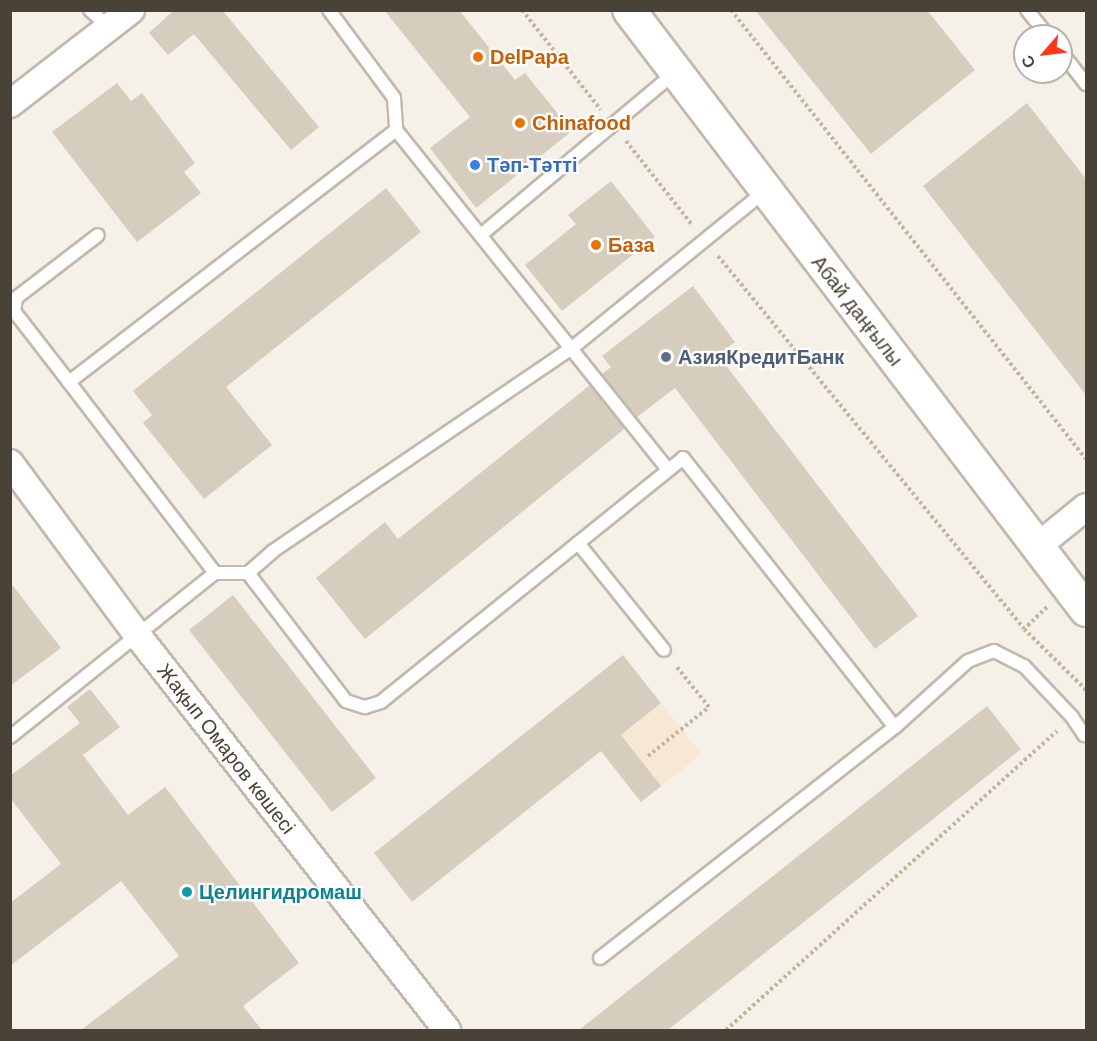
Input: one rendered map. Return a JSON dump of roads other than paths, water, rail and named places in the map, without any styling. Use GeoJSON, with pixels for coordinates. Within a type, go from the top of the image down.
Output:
{"type":"FeatureCollection","features":[{"type":"Feature","properties":{"kind":"street"},"geometry":{"type":"LineString","coordinates":[[10,104],[131,10]]}},
{"type":"Feature","properties":{"kind":"street","name":"Абай даңғылы"},"geometry":{"type":"LineString","coordinates":[[629,10],[1077,599]]}},
{"type":"Feature","properties":{"kind":"street","name":"Жақып Омаров көшесі"},"geometry":{"type":"LineString","coordinates":[[10,463],[138,636],[447,1030]]}},
{"type":"Feature","properties":{"kind":"street"},"geometry":{"type":"LineString","coordinates":[[1038,546],[1086,507]]}},
{"type":"Feature","properties":{"kind":"lane"},"geometry":{"type":"LineString","coordinates":[[90,10],[110,28]]}},
{"type":"Feature","properties":{"kind":"lane"},"geometry":{"type":"LineString","coordinates":[[329,10],[394,99],[396,130],[482,234],[667,468]]}},
{"type":"Feature","properties":{"kind":"lane"},"geometry":{"type":"LineString","coordinates":[[1027,10],[1038,24]]}},
{"type":"Feature","properties":{"kind":"lane"},"geometry":{"type":"LineString","coordinates":[[1073,67],[1086,84]]}},
{"type":"Feature","properties":{"kind":"lane"},"geometry":{"type":"LineString","coordinates":[[482,234],[676,72]]}},
{"type":"Feature","properties":{"kind":"lane"},"geometry":{"type":"LineString","coordinates":[[69,382],[396,130]]}},
{"type":"Feature","properties":{"kind":"lane"},"geometry":{"type":"LineString","coordinates":[[10,737],[215,573],[248,573],[273,552],[572,348],[765,191]]}},
{"type":"Feature","properties":{"kind":"lane"},"geometry":{"type":"LineString","coordinates":[[98,235],[16,298],[12,312],[69,382],[215,573]]}},
{"type":"Feature","properties":{"kind":"lane"},"geometry":{"type":"LineString","coordinates":[[248,573],[346,701],[364,707],[381,702],[667,468],[683,458],[895,727]]}},
{"type":"Feature","properties":{"kind":"lane"},"geometry":{"type":"LineString","coordinates":[[578,543],[664,650]]}},
{"type":"Feature","properties":{"kind":"lane"},"geometry":{"type":"LineString","coordinates":[[600,958],[895,727],[968,661],[994,651],[1024,666],[1072,717],[1084,735],[1086,733]]}},
{"type":"Feature","properties":{"kind":"place","name":"DelPapa"},"geometry":{"type":"Point","coordinates":[478,57]}},
{"type":"Feature","properties":{"kind":"place","name":"Chinafood"},"geometry":{"type":"Point","coordinates":[520,123]}},
{"type":"Feature","properties":{"kind":"place","name":"Тәп-Тәтті"},"geometry":{"type":"Point","coordinates":[475,165]}},
{"type":"Feature","properties":{"kind":"place","name":"База"},"geometry":{"type":"Point","coordinates":[596,245]}},
{"type":"Feature","properties":{"kind":"place","name":"АзияКредитБанк"},"geometry":{"type":"Point","coordinates":[666,357]}},
{"type":"Feature","properties":{"kind":"place","name":"Целингидромаш"},"geometry":{"type":"Point","coordinates":[187,892]}}]}
